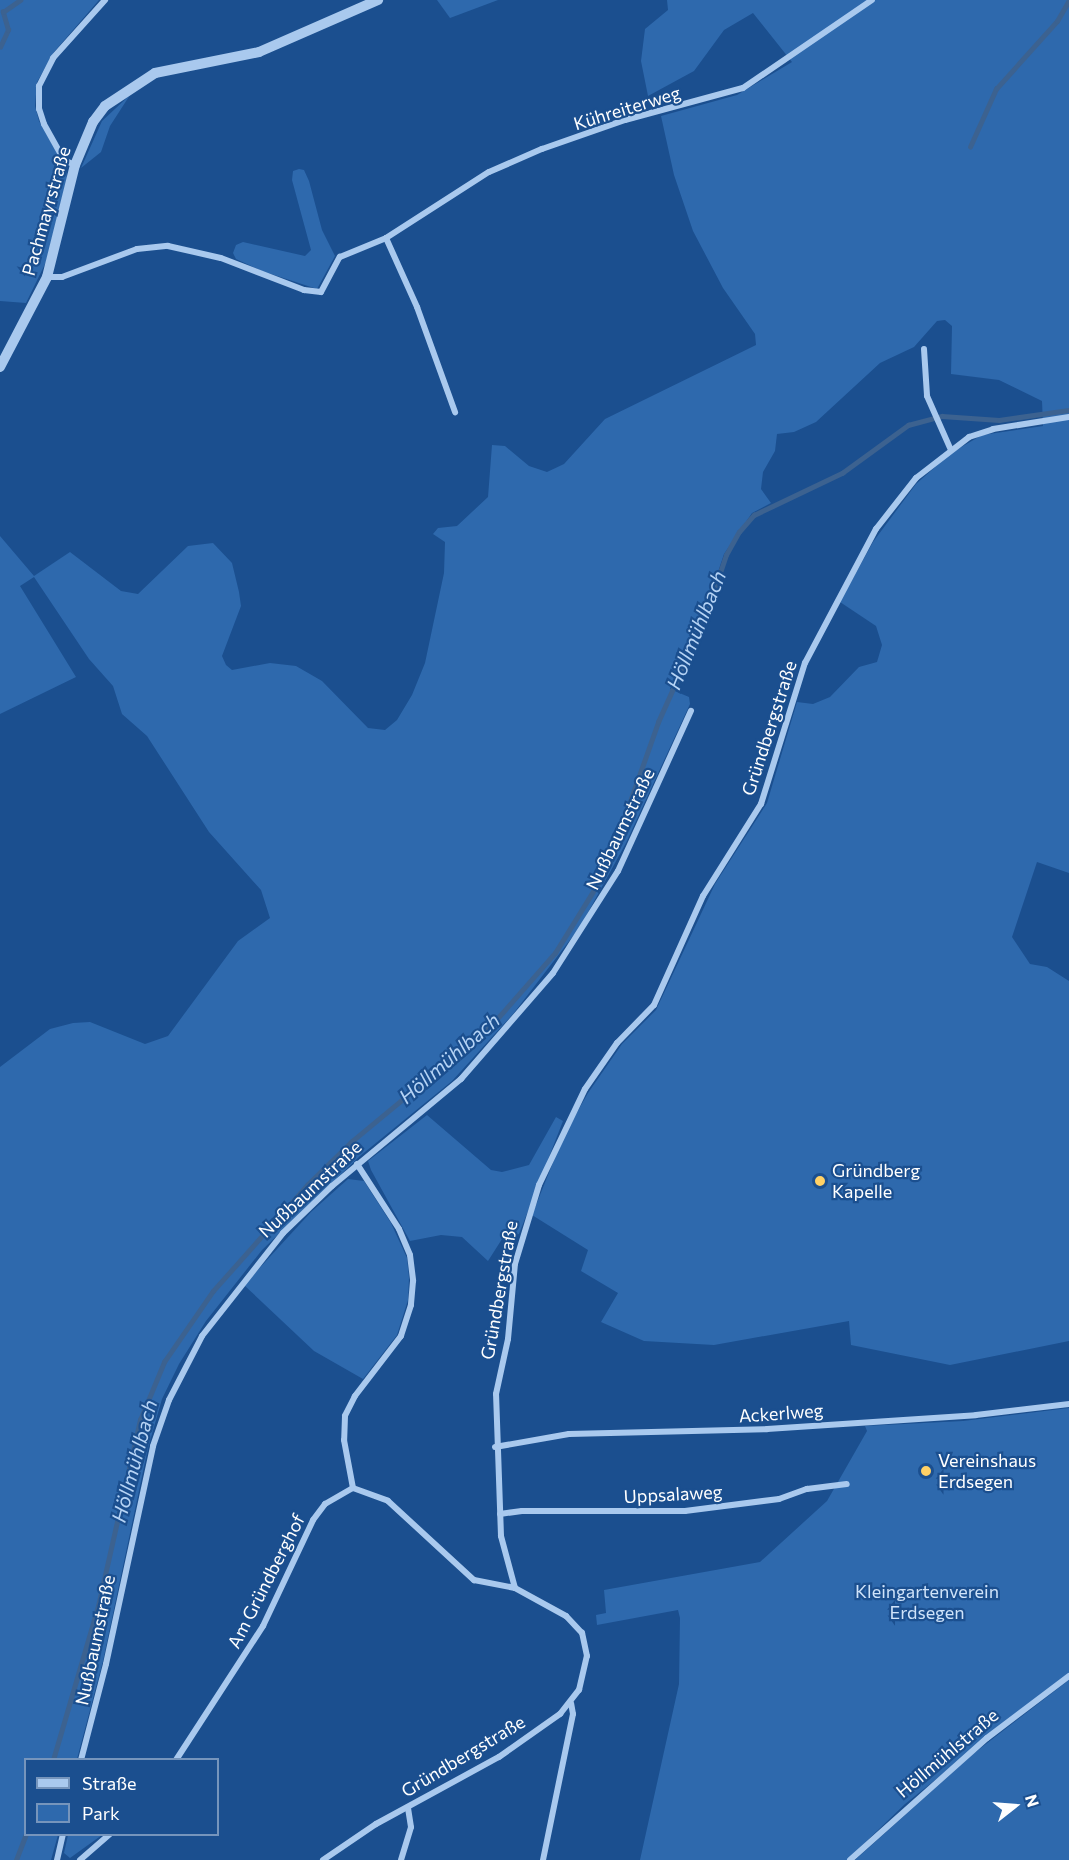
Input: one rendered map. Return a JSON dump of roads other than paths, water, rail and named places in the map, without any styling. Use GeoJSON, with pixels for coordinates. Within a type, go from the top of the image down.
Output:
{"type":"FeatureCollection","features":[{"type":"Feature","properties":{"kind":"street"},"geometry":{"type":"LineString","coordinates":[[75,165],[64,160],[44,124],[39,110],[39,86],[53,58],[105,0]]}},
{"type":"Feature","properties":{"kind":"street","name":"Pachmayrstraße"},"geometry":{"type":"LineString","coordinates":[[0,367],[47,277],[75,165],[93,122],[105,106],[139,81],[172,68],[259,52],[378,0]]}},
{"type":"Feature","properties":{"kind":"street","name":"Kühreiterweg"},"geometry":{"type":"LineString","coordinates":[[47,277],[62,277],[137,249],[168,246],[221,258],[304,290],[321,292],[340,256],[386,238],[489,172],[542,149],[743,88],[872,0]]}},
{"type":"Feature","properties":{"kind":"street"},"geometry":{"type":"LineString","coordinates":[[386,238],[417,307],[455,412]]}},
{"type":"Feature","properties":{"kind":"street"},"geometry":{"type":"LineString","coordinates":[[924,349],[924,381],[933,412],[951,448]]}},
{"type":"Feature","properties":{"kind":"street","name":"Gründbergstraße"},"geometry":{"type":"LineString","coordinates":[[322,1860],[366,1829],[499,1757],[571,1703],[586,1668],[582,1633],[566,1616],[515,1588],[504,1551],[500,1514],[495,1447],[495,1394],[508,1339],[515,1264],[528,1214],[552,1153],[604,1059],[654,1005],[703,896],[761,804],[805,663],[855,563],[896,501],[951,448],[983,431],[1069,417]]}},
{"type":"Feature","properties":{"kind":"street","name":"Nußbaumstraße"},"geometry":{"type":"LineString","coordinates":[[82,1758],[106,1664],[139,1500],[169,1400],[202,1336],[239,1284],[282,1233],[357,1164],[461,1079],[577,941],[618,871],[691,711]]}},
{"type":"Feature","properties":{"kind":"street"},"geometry":{"type":"LineString","coordinates":[[357,1164],[399,1230],[411,1260],[413,1281],[411,1305],[401,1336],[355,1396],[345,1416],[344,1440],[353,1488],[388,1501],[474,1580],[515,1588]]}},
{"type":"Feature","properties":{"kind":"street","name":"Ackerlweg"},"geometry":{"type":"LineString","coordinates":[[495,1447],[569,1434],[767,1430],[967,1416],[1069,1404]]}},
{"type":"Feature","properties":{"kind":"street","name":"Uppsalaweg"},"geometry":{"type":"LineString","coordinates":[[500,1514],[522,1510],[685,1511],[779,1499],[807,1490],[847,1484]]}},
{"type":"Feature","properties":{"kind":"street","name":"Am Gründberghof"},"geometry":{"type":"LineString","coordinates":[[177,1758],[257,1636],[313,1520],[325,1504],[353,1488]]}},
{"type":"Feature","properties":{"kind":"street","name":"Höllmühlstraße"},"geometry":{"type":"LineString","coordinates":[[850,1860],[971,1752],[1069,1676]]}},
{"type":"Feature","properties":{"kind":"street"},"geometry":{"type":"LineString","coordinates":[[543,1860],[573,1714],[571,1703]]}},
{"type":"Feature","properties":{"kind":"street"},"geometry":{"type":"LineString","coordinates":[[401,1860],[411,1827],[408,1807]]}},
{"type":"Feature","properties":{"kind":"street"},"geometry":{"type":"LineString","coordinates":[[57,1860],[63,1836]]}},
{"type":"Feature","properties":{"kind":"street"},"geometry":{"type":"LineString","coordinates":[[80,1860],[108,1836]]}},
{"type":"Feature","properties":{"kind":"waterway"},"geometry":{"type":"LineString","coordinates":[[0,47],[8,30],[3,12],[20,0]]}},
{"type":"Feature","properties":{"kind":"waterway"},"geometry":{"type":"LineString","coordinates":[[970,147],[996,89],[1057,21],[1069,0]]}},
{"type":"Feature","properties":{"kind":"waterway","name":"Höllmühlbach"},"geometry":{"type":"LineString","coordinates":[[54,1758],[98,1606],[140,1420],[164,1362],[213,1291],[307,1185],[351,1142],[489,1028],[555,953],[605,872],[658,722],[704,620],[726,555],[739,532],[754,515],[842,473],[908,425],[942,416],[999,420],[1069,410]]}},
{"type":"Feature","properties":{"kind":"waterway","name":"Höllmühlbach"},"geometry":{"type":"LineString","coordinates":[[16,1860],[25,1836]]}},
{"type":"Feature","properties":{"kind":"place","name":"Gründberg Kapelle"},"geometry":{"type":"Point","coordinates":[820,1181]}},
{"type":"Feature","properties":{"kind":"place","name":"Vereinshaus Erdsegen"},"geometry":{"type":"Point","coordinates":[926,1471]}},
{"type":"Feature","properties":{"kind":"park label","name":"Kleingartenverein Erdsegen"},"geometry":{"type":"Point","coordinates":[927,1602]}}]}
